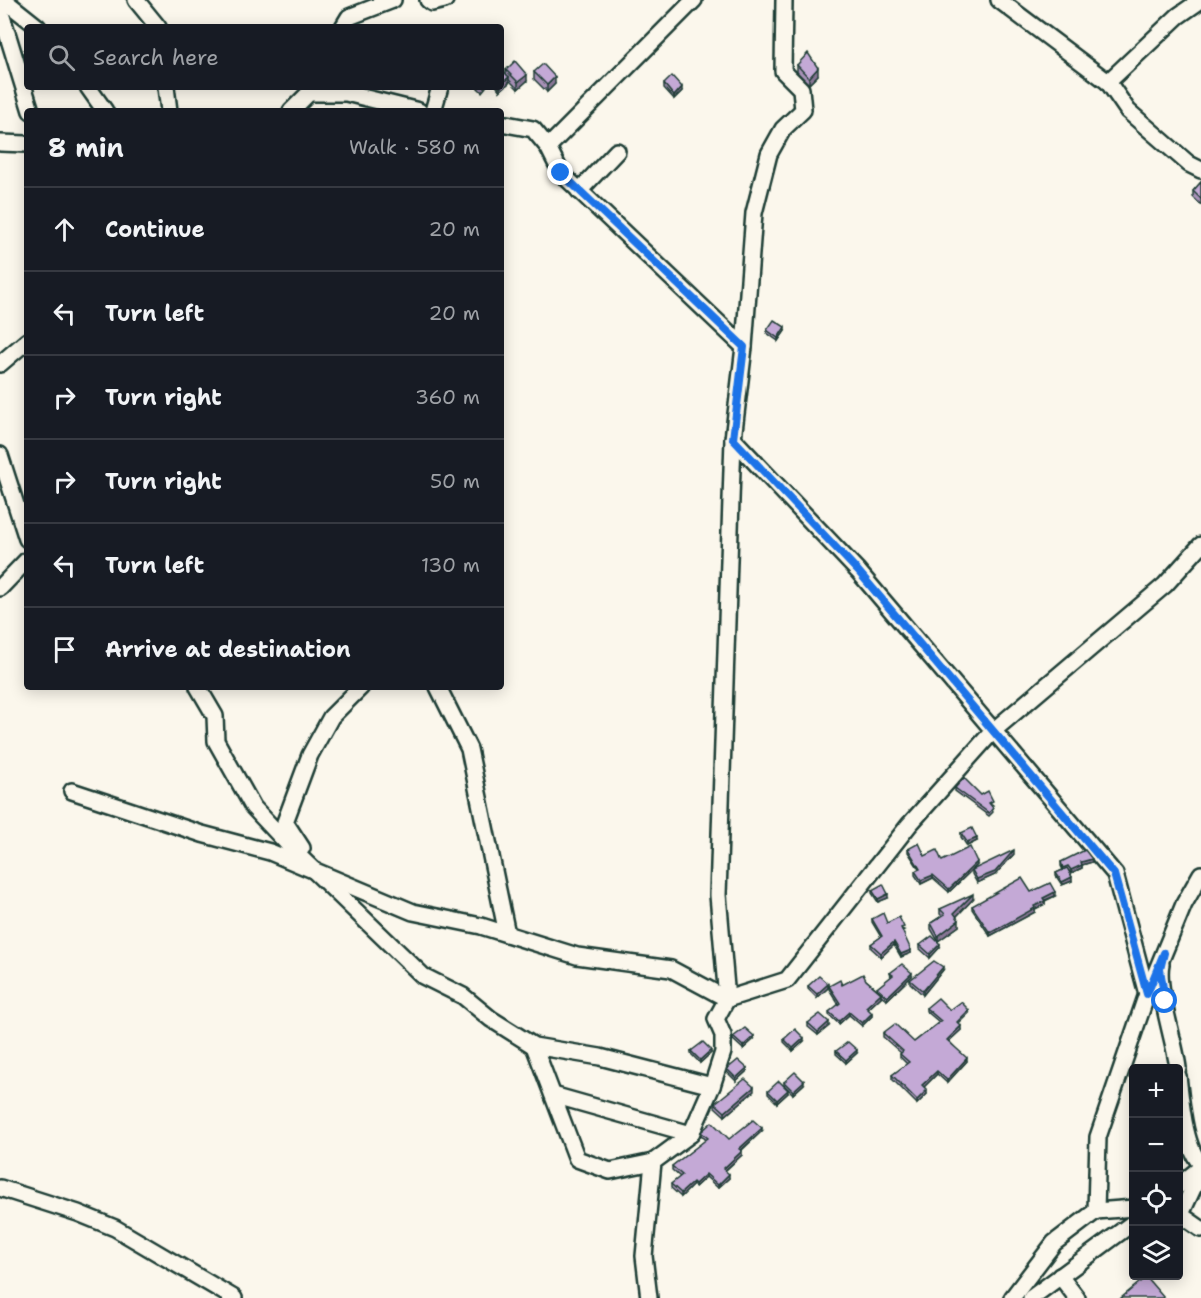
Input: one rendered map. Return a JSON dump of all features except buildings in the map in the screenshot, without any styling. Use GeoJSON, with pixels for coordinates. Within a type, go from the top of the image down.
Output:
{"type":"FeatureCollection","features":[{"type":"Feature","properties":{"kind":"street"},"geometry":{"type":"LineString","coordinates":[[4,0],[34,24]]}},
{"type":"Feature","properties":{"kind":"street"},"geometry":{"type":"LineString","coordinates":[[136,0],[156,24]]}},
{"type":"Feature","properties":{"kind":"street"},"geometry":{"type":"LineString","coordinates":[[345,24],[349,17],[393,0]]}},
{"type":"Feature","properties":{"kind":"street"},"geometry":{"type":"LineString","coordinates":[[428,0],[432,3],[446,0]]}},
{"type":"Feature","properties":{"kind":"street"},"geometry":{"type":"LineString","coordinates":[[548,147],[694,0]]}},
{"type":"Feature","properties":{"kind":"street"},"geometry":{"type":"LineString","coordinates":[[534,1046],[578,1159],[610,1171],[653,1162],[691,1134],[712,1086],[723,1052],[723,1035],[716,1019],[727,999],[718,895],[733,439],[744,347],[754,213],[769,154],[783,129],[803,110],[801,89],[783,71],[784,0]]}},
{"type":"Feature","properties":{"kind":"street"},"geometry":{"type":"LineString","coordinates":[[999,0],[1108,82],[1128,111],[1189,164],[1201,170]]}},
{"type":"Feature","properties":{"kind":"street"},"geometry":{"type":"LineString","coordinates":[[1108,82],[1178,16],[1201,0]]}},
{"type":"Feature","properties":{"kind":"street"},"geometry":{"type":"LineString","coordinates":[[0,10],[24,88]]}},
{"type":"Feature","properties":{"kind":"street"},"geometry":{"type":"LineString","coordinates":[[25,90],[30,108]]}},
{"type":"Feature","properties":{"kind":"street"},"geometry":{"type":"LineString","coordinates":[[90,90],[103,108]]}},
{"type":"Feature","properties":{"kind":"street"},"geometry":{"type":"LineString","coordinates":[[166,90],[169,108]]}},
{"type":"Feature","properties":{"kind":"street"},"geometry":{"type":"LineString","coordinates":[[294,108],[311,90],[346,93],[407,108]]}},
{"type":"Feature","properties":{"kind":"street"},"geometry":{"type":"LineString","coordinates":[[434,108],[439,90]]}},
{"type":"Feature","properties":{"kind":"street"},"geometry":{"type":"LineString","coordinates":[[504,124],[533,129],[548,147],[561,173],[744,347]]}},
{"type":"Feature","properties":{"kind":"street"},"geometry":{"type":"LineString","coordinates":[[0,143],[24,144]]}},
{"type":"Feature","properties":{"kind":"street"},"geometry":{"type":"LineString","coordinates":[[579,191],[616,151]]}},
{"type":"Feature","properties":{"kind":"street"},"geometry":{"type":"LineString","coordinates":[[6,358],[24,343]]}},
{"type":"Feature","properties":{"kind":"street"},"geometry":{"type":"LineString","coordinates":[[6,358],[24,355]]}},
{"type":"Feature","properties":{"kind":"street"},"geometry":{"type":"LineString","coordinates":[[733,439],[858,571],[1114,874],[1147,994]]}},
{"type":"Feature","properties":{"kind":"street"},"geometry":{"type":"LineString","coordinates":[[0,455],[24,530]]}},
{"type":"Feature","properties":{"kind":"street"},"geometry":{"type":"LineString","coordinates":[[72,791],[202,834],[270,852],[413,912],[481,926],[577,956],[671,969],[727,999],[787,980],[909,825],[993,731],[1165,585],[1201,545]]}},
{"type":"Feature","properties":{"kind":"street"},"geometry":{"type":"LineString","coordinates":[[0,588],[24,563]]}},
{"type":"Feature","properties":{"kind":"street"},"geometry":{"type":"LineString","coordinates":[[200,690],[215,716],[216,741],[253,807],[423,976],[463,996],[491,1019],[534,1046],[600,1057],[712,1086]]}},
{"type":"Feature","properties":{"kind":"street"},"geometry":{"type":"LineString","coordinates":[[316,871],[285,822],[310,755],[320,736],[331,717],[358,690]]}},
{"type":"Feature","properties":{"kind":"street"},"geometry":{"type":"LineString","coordinates":[[440,690],[469,749],[507,934]]}},
{"type":"Feature","properties":{"kind":"street"},"geometry":{"type":"LineString","coordinates":[[1096,1211],[1098,1137],[1147,994],[1184,904],[1201,874]]}},
{"type":"Feature","properties":{"kind":"street"},"geometry":{"type":"LineString","coordinates":[[1164,953],[1160,969],[1177,1064]]}},
{"type":"Feature","properties":{"kind":"street"},"geometry":{"type":"LineString","coordinates":[[553,1095],[691,1134]]}},
{"type":"Feature","properties":{"kind":"street"},"geometry":{"type":"LineString","coordinates":[[1183,1118],[1201,1168]]}},
{"type":"Feature","properties":{"kind":"street"},"geometry":{"type":"LineString","coordinates":[[649,1298],[644,1256],[653,1162]]}},
{"type":"Feature","properties":{"kind":"street"},"geometry":{"type":"LineString","coordinates":[[1183,1183],[1201,1168]]}},
{"type":"Feature","properties":{"kind":"street"},"geometry":{"type":"LineString","coordinates":[[1183,1207],[1201,1168]]}},
{"type":"Feature","properties":{"kind":"street"},"geometry":{"type":"LineString","coordinates":[[0,1188],[115,1228],[234,1298]]}},
{"type":"Feature","properties":{"kind":"street"},"geometry":{"type":"LineString","coordinates":[[1012,1298],[1054,1243],[1096,1211],[1129,1208]]}},
{"type":"Feature","properties":{"kind":"street"},"geometry":{"type":"LineString","coordinates":[[1183,1215],[1201,1229]]}},
{"type":"Feature","properties":{"kind":"street"},"geometry":{"type":"LineString","coordinates":[[1031,1298],[1129,1226]]}},
{"type":"Feature","properties":{"kind":"street"},"geometry":{"type":"LineString","coordinates":[[1060,1276],[1077,1298]]}},
{"type":"Feature","properties":{"kind":"route"},"geometry":{"type":"LineString","coordinates":[[561,173],[744,347],[733,439],[858,571],[1114,874],[1147,994],[1164,953],[1160,969],[1165,1001]]}}]}
